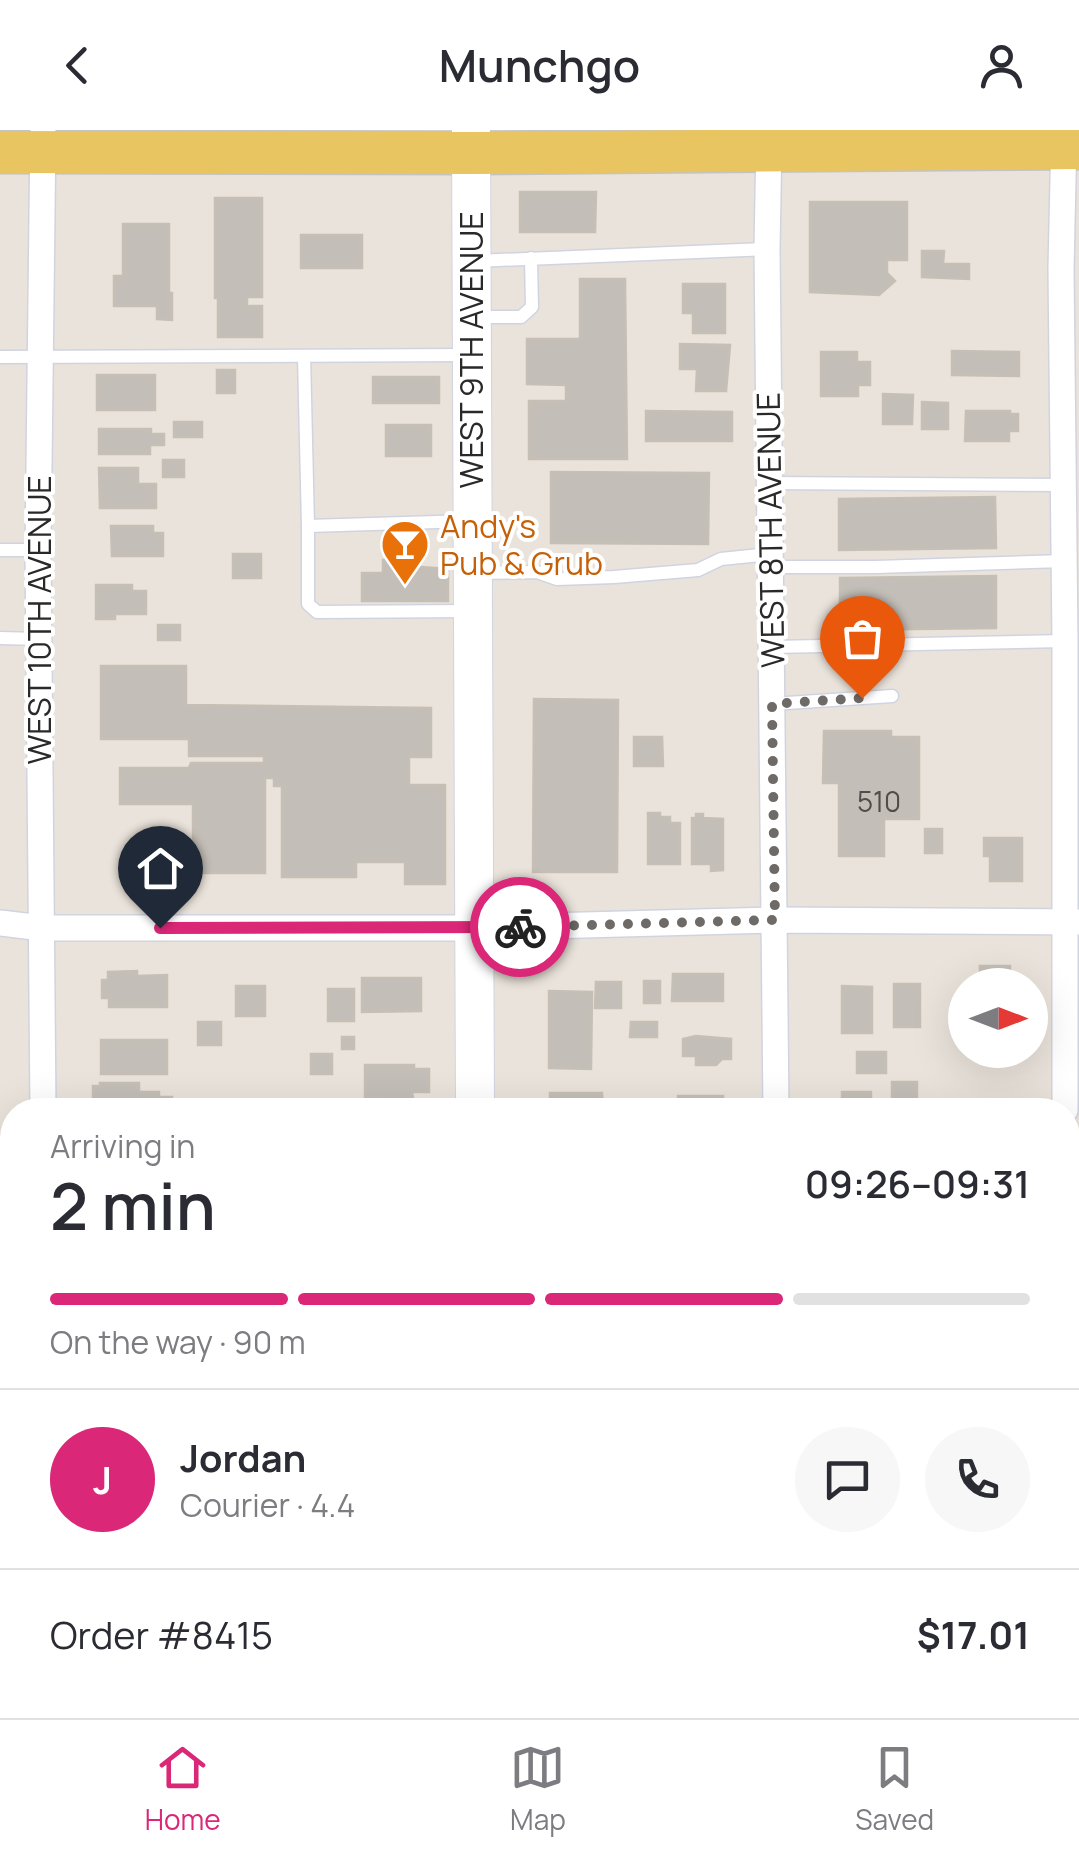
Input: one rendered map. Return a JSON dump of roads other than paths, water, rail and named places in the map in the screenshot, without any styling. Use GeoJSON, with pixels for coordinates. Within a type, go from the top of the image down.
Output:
{"type":"FeatureCollection","features":[{"type":"Feature","properties":{"kind":"main road"},"geometry":{"type":"LineString","coordinates":[[0,152],[43,141],[1069,142]]}},
{"type":"Feature","properties":{"kind":"main road","name":"WEST 9TH AVENUE"},"geometry":{"type":"LineString","coordinates":[[471,142],[475,1098]]}},
{"type":"Feature","properties":{"kind":"street","name":"WEST 8TH AVENUE"},"geometry":{"type":"LineString","coordinates":[[769,140],[776,1098]]}},
{"type":"Feature","properties":{"kind":"street","name":"WEST 10TH AVENUE"},"geometry":{"type":"LineString","coordinates":[[42,1098],[38,357],[43,141]]}},
{"type":"Feature","properties":{"kind":"street"},"geometry":{"type":"LineString","coordinates":[[1064,1098],[1071,922],[1063,485],[1070,269],[1069,142]]}},
{"type":"Feature","properties":{"kind":"street"},"geometry":{"type":"LineString","coordinates":[[0,923],[42,928],[474,928],[775,920],[1071,922]]}},
{"type":"Feature","properties":{"kind":"lane"},"geometry":{"type":"LineString","coordinates":[[470,261],[767,249]]}},
{"type":"Feature","properties":{"kind":"lane"},"geometry":{"type":"LineString","coordinates":[[470,316],[521,318],[532,307],[530,258]]}},
{"type":"Feature","properties":{"kind":"lane"},"geometry":{"type":"LineString","coordinates":[[304,356],[308,604],[317,612],[472,612]]}},
{"type":"Feature","properties":{"kind":"lane"},"geometry":{"type":"LineString","coordinates":[[0,357],[471,356]]}},
{"type":"Feature","properties":{"kind":"lane"},"geometry":{"type":"LineString","coordinates":[[770,483],[1063,485]]}},
{"type":"Feature","properties":{"kind":"lane"},"geometry":{"type":"LineString","coordinates":[[308,526],[472,522]]}},
{"type":"Feature","properties":{"kind":"lane"},"geometry":{"type":"LineString","coordinates":[[0,550],[38,550]]}},
{"type":"Feature","properties":{"kind":"lane"},"geometry":{"type":"LineString","coordinates":[[472,573],[537,572],[557,579],[614,577],[698,570],[721,559],[876,568],[1064,561]]}},
{"type":"Feature","properties":{"kind":"lane"},"geometry":{"type":"LineString","coordinates":[[0,638],[38,639]]}},
{"type":"Feature","properties":{"kind":"lane"},"geometry":{"type":"LineString","coordinates":[[772,647],[1065,642]]}},
{"type":"Feature","properties":{"kind":"lane"},"geometry":{"type":"LineString","coordinates":[[772,704],[892,696]]}},
{"type":"Feature","properties":{"kind":"place","name":"Andy's Pub & Grub"},"geometry":{"type":"Point","coordinates":[405,586]}}]}
